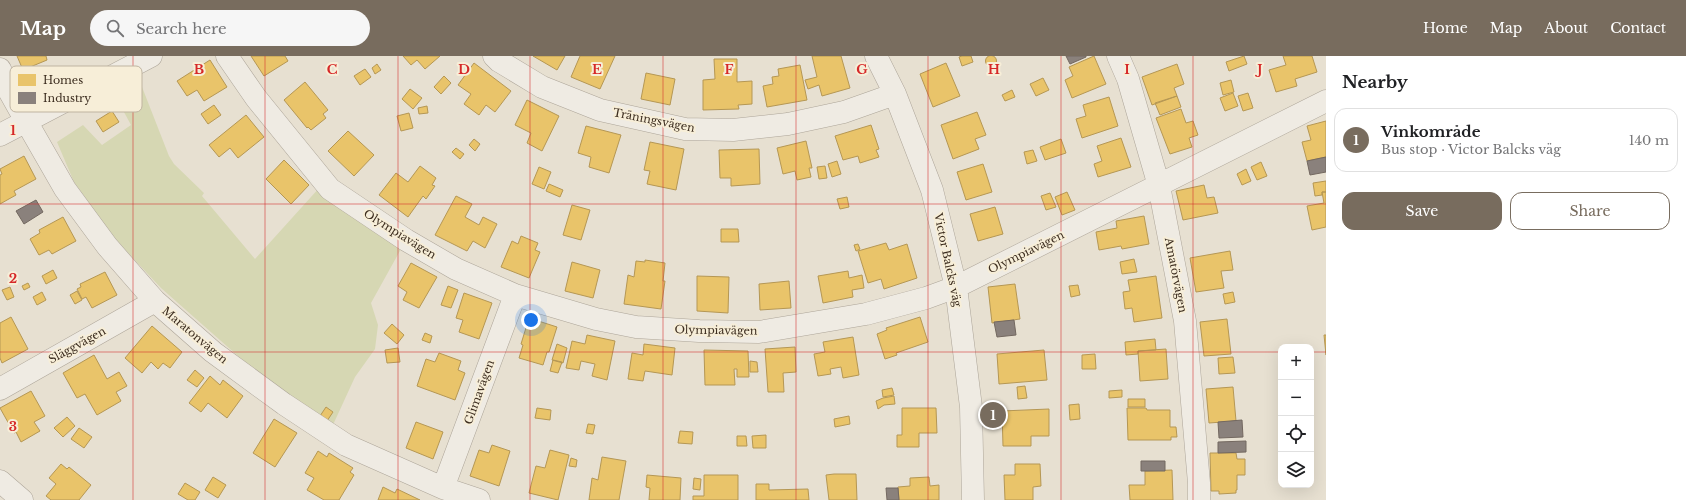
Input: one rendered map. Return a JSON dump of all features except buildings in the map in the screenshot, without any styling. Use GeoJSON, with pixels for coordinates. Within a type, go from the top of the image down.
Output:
{"type":"FeatureCollection","features":[{"type":"Feature","properties":{"kind":"street"},"geometry":{"type":"LineString","coordinates":[[132,66],[151,56]]}},
{"type":"Feature","properties":{"kind":"street","name":"Olympiavägen"},"geometry":{"type":"LineString","coordinates":[[228,56],[256,98],[330,189],[406,240],[456,269],[515,295],[596,319],[636,327],[699,332],[759,332],[866,314],[926,298],[956,286],[1159,186],[1326,100]]}},
{"type":"Feature","properties":{"kind":"street","name":"Träningsvägen"},"geometry":{"type":"LineString","coordinates":[[494,56],[499,61],[542,87],[600,110],[685,129],[733,130],[788,124],[844,112],[895,94]]}},
{"type":"Feature","properties":{"kind":"street","name":"Victor Balcks väg"},"geometry":{"type":"LineString","coordinates":[[876,56],[895,94],[932,190],[956,286],[971,407],[974,500]]}},
{"type":"Feature","properties":{"kind":"street","name":"Amatörvägen"},"geometry":{"type":"LineString","coordinates":[[1118,56],[1128,79],[1159,186],[1186,321],[1199,483],[1199,500]]}},
{"type":"Feature","properties":{"kind":"street","name":"Maratonvägen"},"geometry":{"type":"LineString","coordinates":[[0,69],[10,93]]}},
{"type":"Feature","properties":{"kind":"street","name":"Maratonvägen"},"geometry":{"type":"LineString","coordinates":[[21,112],[65,189],[107,246],[155,301],[213,352],[284,404],[346,445],[443,488],[479,500]]}},
{"type":"Feature","properties":{"kind":"street"},"geometry":{"type":"LineString","coordinates":[[0,135],[43,112]]}},
{"type":"Feature","properties":{"kind":"street","name":"Glimavägen"},"geometry":{"type":"LineString","coordinates":[[443,488],[515,295]]}},
{"type":"Feature","properties":{"kind":"street","name":"Släggvägen"},"geometry":{"type":"LineString","coordinates":[[0,389],[155,301]]}},
{"type":"Feature","properties":{"kind":"street"},"geometry":{"type":"LineString","coordinates":[[0,481],[22,500]]}},
{"type":"Feature","properties":{"kind":"green space"},"geometry":{"type":"Polygon","coordinates":[[[142,87],[169,156],[174,164],[204,193],[202,196],[255,259],[320,187],[401,249],[371,303],[378,325],[375,349],[355,377],[332,427],[270,382],[238,356],[161,288],[114,238],[74,182],[57,142],[83,125],[102,145],[131,125],[124,112],[142,112],[142,87]]]}},
{"type":"Feature","properties":{"kind":"place","name":"Vinkområde"},"geometry":{"type":"Point","coordinates":[993,415]}}]}
